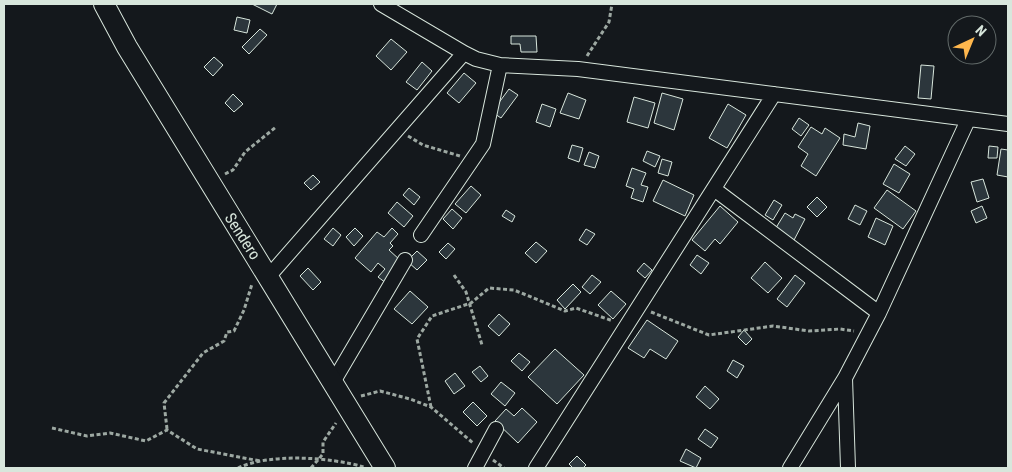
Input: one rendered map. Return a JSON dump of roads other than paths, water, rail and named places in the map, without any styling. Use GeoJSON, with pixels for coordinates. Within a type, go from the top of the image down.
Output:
{"type":"FeatureCollection","features":[{"type":"Feature","properties":{"kind":"main road","name":"Sendero"},"geometry":{"type":"LineString","coordinates":[[104,4],[127,47],[264,269],[344,404],[385,468]]}},
{"type":"Feature","properties":{"kind":"street"},"geometry":{"type":"LineString","coordinates":[[381,4],[464,53],[476,59],[500,65],[578,69],[1008,124]]}},
{"type":"Feature","properties":{"kind":"street"},"geometry":{"type":"LineString","coordinates":[[264,269],[396,130],[464,53]]}},
{"type":"Feature","properties":{"kind":"street"},"geometry":{"type":"LineString","coordinates":[[421,235],[483,144],[500,65]]}},
{"type":"Feature","properties":{"kind":"street"},"geometry":{"type":"LineString","coordinates":[[536,468],[774,94]]}},
{"type":"Feature","properties":{"kind":"street"},"geometry":{"type":"LineString","coordinates":[[790,468],[845,378],[879,313],[968,120]]}},
{"type":"Feature","properties":{"kind":"street"},"geometry":{"type":"LineString","coordinates":[[714,189],[879,313]]}},
{"type":"Feature","properties":{"kind":"street"},"geometry":{"type":"LineString","coordinates":[[332,384],[405,260]]}},
{"type":"Feature","properties":{"kind":"street"},"geometry":{"type":"LineString","coordinates":[[845,378],[848,468]]}},
{"type":"Feature","properties":{"kind":"street"},"geometry":{"type":"LineString","coordinates":[[475,468],[496,430]]}}]}
